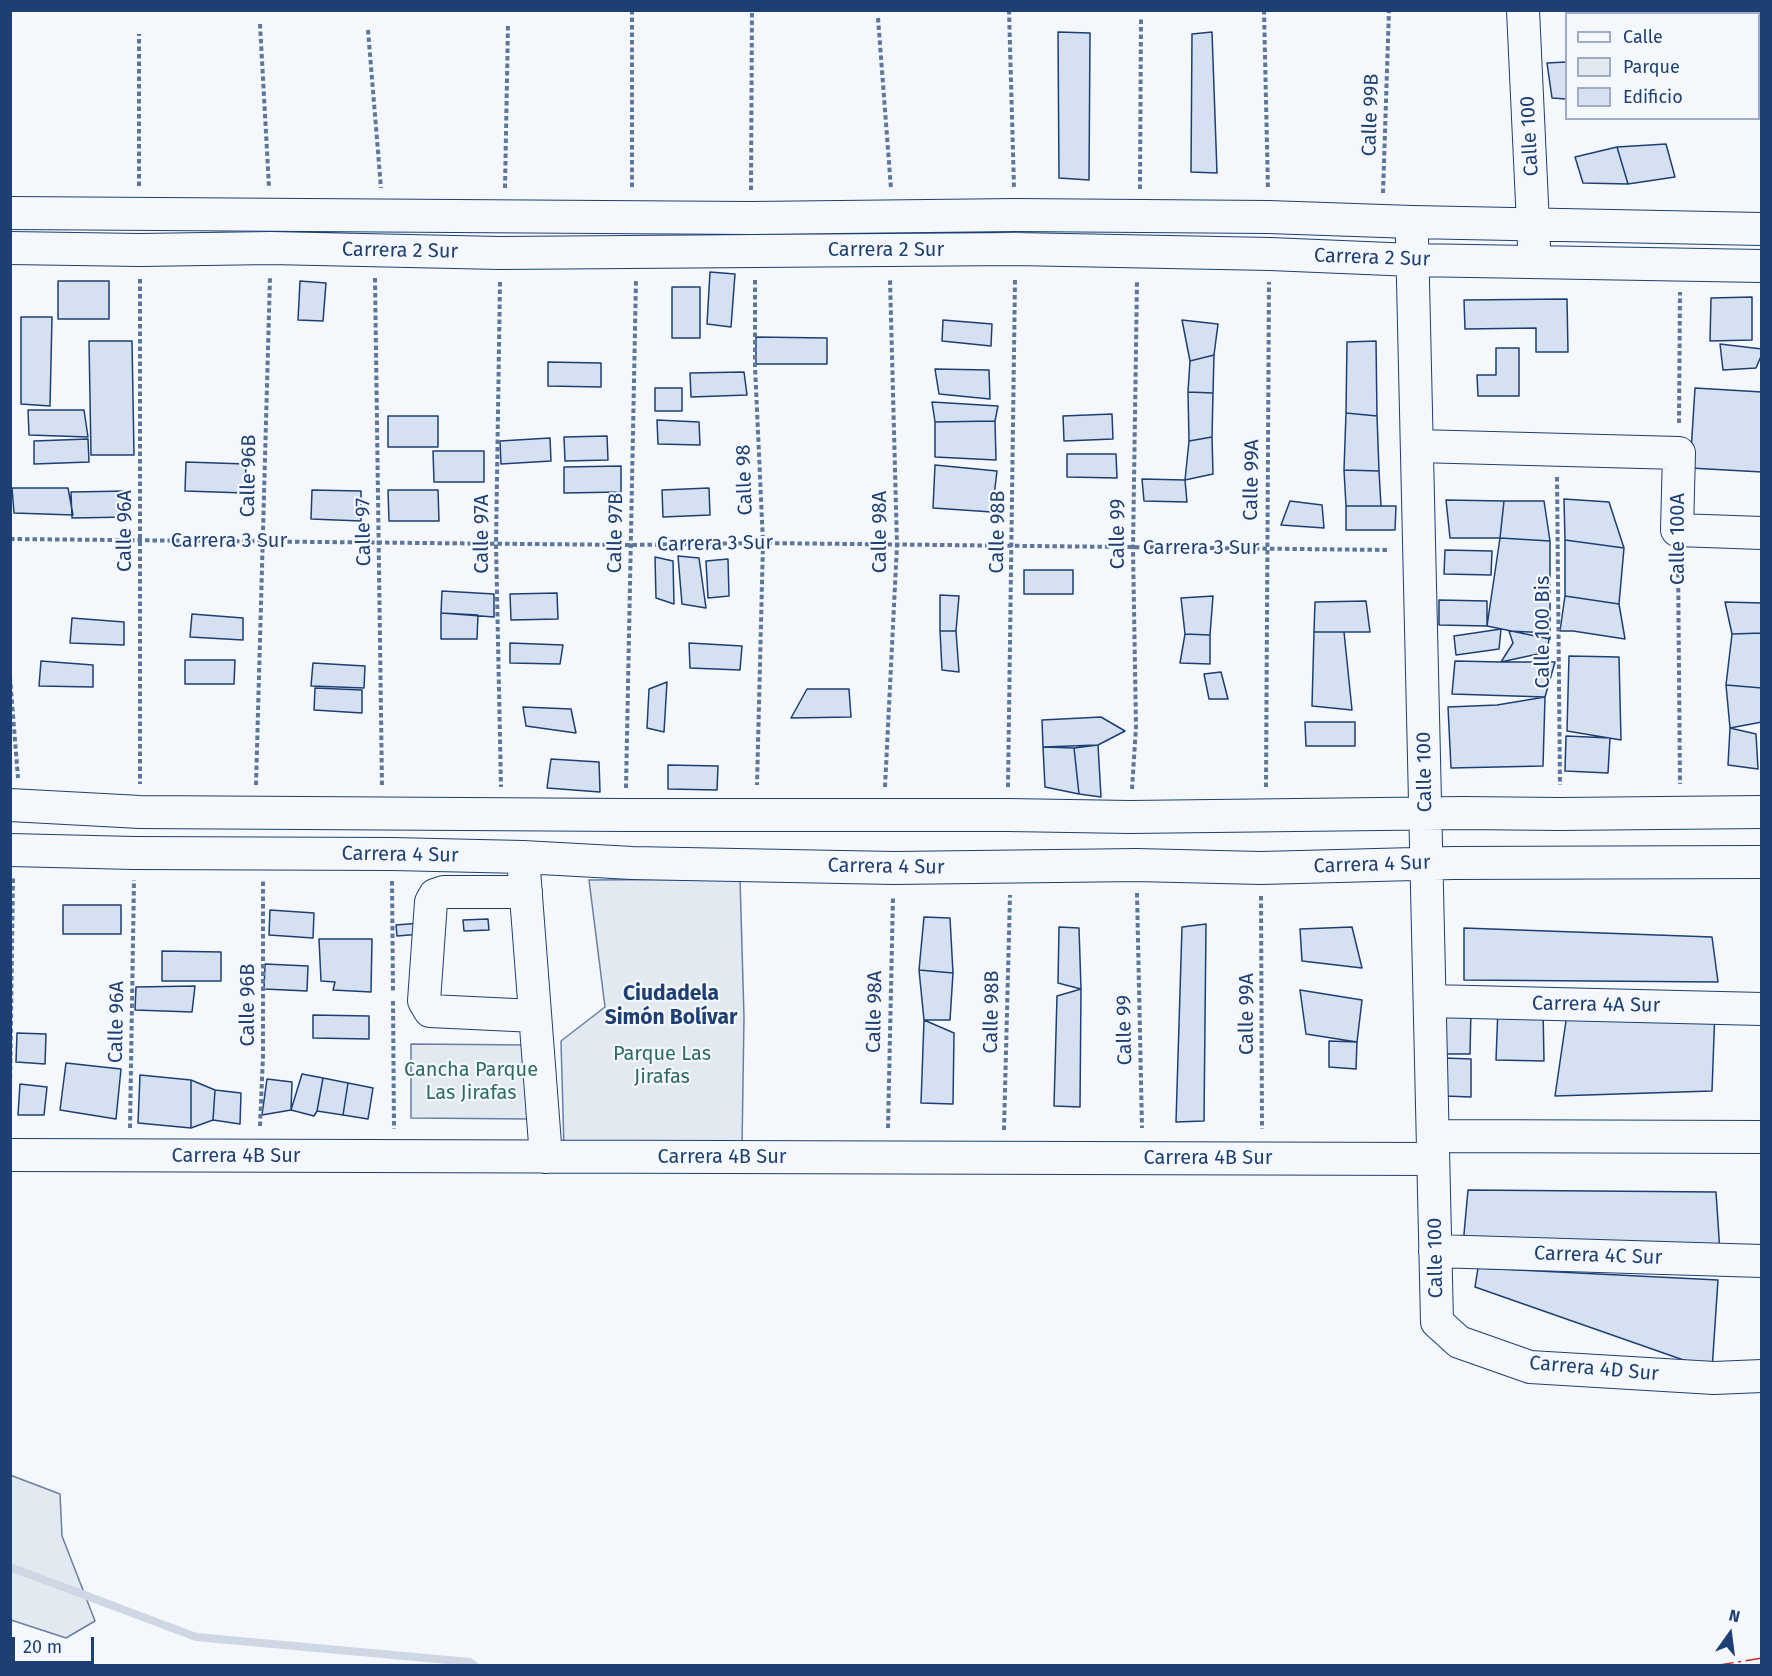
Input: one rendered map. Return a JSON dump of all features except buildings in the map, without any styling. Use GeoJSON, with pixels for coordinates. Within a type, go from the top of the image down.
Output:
{"type":"FeatureCollection","features":[{"type":"Feature","properties":{"kind":"street","name":"Calle 100"},"geometry":{"type":"LineString","coordinates":[[1523,10],[1534,262]]}},
{"type":"Feature","properties":{"kind":"street","name":"Carrera 2 Sur"},"geometry":{"type":"LineString","coordinates":[[10,213],[751,218],[1140,216],[1761,229]]}},
{"type":"Feature","properties":{"kind":"street"},"geometry":{"type":"LineString","coordinates":[[585,217],[585,252]]}},
{"type":"Feature","properties":{"kind":"street","name":"Calle 100"},"geometry":{"type":"LineString","coordinates":[[1397,222],[1413,260],[1437,1322]]}},
{"type":"Feature","properties":{"kind":"street","name":"Carrera 2 Sur"},"geometry":{"type":"LineString","coordinates":[[10,248],[140,250],[271,248],[500,253],[1015,249],[1270,254],[1413,260],[1761,266]]}},
{"type":"Feature","properties":{"kind":"street"},"geometry":{"type":"LineString","coordinates":[[1417,446],[1679,453]]}},
{"type":"Feature","properties":{"kind":"street","name":"Calle 100A"},"geometry":{"type":"LineString","coordinates":[[1677,530],[1679,453]]}},
{"type":"Feature","properties":{"kind":"street"},"geometry":{"type":"LineString","coordinates":[[1677,530],[1761,533]]}},
{"type":"Feature","properties":{"kind":"street","name":"Carrera 4 Sur"},"geometry":{"type":"LineString","coordinates":[[15,806],[140,812],[626,816],[884,814],[1130,817],[1761,812]]}},
{"type":"Feature","properties":{"kind":"street","name":"Carrera 4 Sur"},"geometry":{"type":"LineString","coordinates":[[12,850],[392,854],[523,857],[632,863],[894,868],[1136,865],[1261,868],[1426,864],[1761,862]]}},
{"type":"Feature","properties":{"kind":"street"},"geometry":{"type":"LineString","coordinates":[[523,857],[546,1157]]}},
{"type":"Feature","properties":{"kind":"street"},"geometry":{"type":"LineString","coordinates":[[526,892],[444,892],[435,895],[431,902],[424,1001],[430,1011],[536,1016]]}},
{"type":"Feature","properties":{"kind":"street","name":"Carrera 4A Sur"},"geometry":{"type":"LineString","coordinates":[[1430,1001],[1761,1009]]}},
{"type":"Feature","properties":{"kind":"street","name":"Carrera 4B Sur"},"geometry":{"type":"LineString","coordinates":[[10,1155],[1262,1159],[1433,1148],[1761,1137]]}},
{"type":"Feature","properties":{"kind":"street","name":"Carrera 4C Sur"},"geometry":{"type":"LineString","coordinates":[[1435,1251],[1761,1261]]}},
{"type":"Feature","properties":{"kind":"street","name":"Carrera 4D Sur"},"geometry":{"type":"LineString","coordinates":[[1437,1322],[1459,1342],[1530,1367],[1714,1378],[1761,1376]]}},
{"type":"Feature","properties":{"kind":"path"},"geometry":{"type":"LineString","coordinates":[[632,10],[632,217]]}},
{"type":"Feature","properties":{"kind":"path"},"geometry":{"type":"LineString","coordinates":[[751,218],[752,10]]}},
{"type":"Feature","properties":{"kind":"path"},"geometry":{"type":"LineString","coordinates":[[1009,10],[1016,216]]}},
{"type":"Feature","properties":{"kind":"path"},"geometry":{"type":"LineString","coordinates":[[1264,10],[1268,218]]}},
{"type":"Feature","properties":{"kind":"path","name":"Calle 99B"},"geometry":{"type":"LineString","coordinates":[[1389,10],[1397,222]]}},
{"type":"Feature","properties":{"kind":"path"},"geometry":{"type":"LineString","coordinates":[[1140,216],[1141,17]]}},
{"type":"Feature","properties":{"kind":"path"},"geometry":{"type":"LineString","coordinates":[[878,18],[893,216]]}},
{"type":"Feature","properties":{"kind":"path"},"geometry":{"type":"LineString","coordinates":[[260,24],[270,215]]}},
{"type":"Feature","properties":{"kind":"path"},"geometry":{"type":"LineString","coordinates":[[504,216],[508,25]]}},
{"type":"Feature","properties":{"kind":"path"},"geometry":{"type":"LineString","coordinates":[[368,30],[383,216]]}},
{"type":"Feature","properties":{"kind":"path"},"geometry":{"type":"LineString","coordinates":[[139,34],[139,214]]}},
{"type":"Feature","properties":{"kind":"path","name":"Calle 96B"},"geometry":{"type":"LineString","coordinates":[[255,813],[271,248]]}},
{"type":"Feature","properties":{"kind":"path","name":"Calle 98B"},"geometry":{"type":"LineString","coordinates":[[1008,815],[1015,249]]}},
{"type":"Feature","properties":{"kind":"path","name":"Calle 96A"},"geometry":{"type":"LineString","coordinates":[[140,250],[140,812]]}},
{"type":"Feature","properties":{"kind":"path","name":"Calle 97"},"geometry":{"type":"LineString","coordinates":[[376,250],[382,814]]}},
{"type":"Feature","properties":{"kind":"path","name":"Calle 98"},"geometry":{"type":"LineString","coordinates":[[755,250],[755,366],[762,543],[756,816]]}},
{"type":"Feature","properties":{"kind":"path","name":"Calle 98A"},"geometry":{"type":"LineString","coordinates":[[884,814],[897,546],[889,250]]}},
{"type":"Feature","properties":{"kind":"path","name":"Calle 99"},"geometry":{"type":"LineString","coordinates":[[1130,817],[1136,727],[1133,549],[1137,251]]}},
{"type":"Feature","properties":{"kind":"path","name":"Calle 97B"},"geometry":{"type":"LineString","coordinates":[[626,816],[636,252]]}},
{"type":"Feature","properties":{"kind":"path","name":"Calle 97A"},"geometry":{"type":"LineString","coordinates":[[500,253],[496,543],[501,815]]}},
{"type":"Feature","properties":{"kind":"path","name":"Calle 99A"},"geometry":{"type":"LineString","coordinates":[[1266,815],[1266,548],[1270,254]]}},
{"type":"Feature","properties":{"kind":"path"},"geometry":{"type":"LineString","coordinates":[[1679,453],[1680,265]]}},
{"type":"Feature","properties":{"kind":"path","name":"Calle 100 Bis"},"geometry":{"type":"LineString","coordinates":[[1557,450],[1560,814]]}},
{"type":"Feature","properties":{"kind":"path","name":"Calle 100A"},"geometry":{"type":"LineString","coordinates":[[1677,530],[1681,813]]}},
{"type":"Feature","properties":{"kind":"path","name":"Carrera 3 Sur"},"geometry":{"type":"LineString","coordinates":[[10,539],[631,545],[762,543],[1419,551]]}},
{"type":"Feature","properties":{"kind":"path"},"geometry":{"type":"LineString","coordinates":[[10,677],[15,806]]}},
{"type":"Feature","properties":{"kind":"path"},"geometry":{"type":"LineString","coordinates":[[10,1093],[12,850]]}},
{"type":"Feature","properties":{"kind":"path","name":"Calle 96A"},"geometry":{"type":"LineString","coordinates":[[130,1156],[134,853]]}},
{"type":"Feature","properties":{"kind":"path","name":"Calle 96B"},"geometry":{"type":"LineString","coordinates":[[258,1156],[263,1056],[263,854]]}},
{"type":"Feature","properties":{"kind":"path","name":"Calle 99"},"geometry":{"type":"LineString","coordinates":[[1136,865],[1143,1158]]}},
{"type":"Feature","properties":{"kind":"path","name":"Calle 98B"},"geometry":{"type":"LineString","coordinates":[[1003,1158],[1011,867]]}},
{"type":"Feature","properties":{"kind":"path","name":"Calle 98A"},"geometry":{"type":"LineString","coordinates":[[887,1158],[894,868]]}},
{"type":"Feature","properties":{"kind":"path","name":"Calle 99A"},"geometry":{"type":"LineString","coordinates":[[1261,868],[1262,1159]]}},
{"type":"Feature","properties":{"kind":"green space","name":"Parque Las Jirafas"},"geometry":{"type":"Polygon","coordinates":[[[740,879],[744,1017],[742,1147],[564,1149],[561,1041],[605,1007],[589,880],[740,879]]]}},
{"type":"Feature","properties":{"kind":"green space","name":"Cancha Parque Las Jirafas"},"geometry":{"type":"Polygon","coordinates":[[[411,1044],[531,1045],[531,1119],[411,1118],[411,1044]]]}},
{"type":"Feature","properties":{"kind":"green space"},"geometry":{"type":"Polygon","coordinates":[[[10,1475],[60,1494],[62,1536],[95,1621],[66,1638],[11,1620],[10,1475]]]}},
{"type":"Feature","properties":{"kind":"waterway"},"geometry":{"type":"LineString","coordinates":[[10,1567],[196,1637],[470,1662],[475,1666]]}},
{"type":"Feature","properties":{"kind":"power"},"geometry":{"type":"LineString","coordinates":[[1713,1666],[1762,1658]]}},
{"type":"Feature","properties":{"kind":"district","name":"Ciudadela Simón Bolívar"},"geometry":{"type":"Point","coordinates":[671,1006]}}]}
